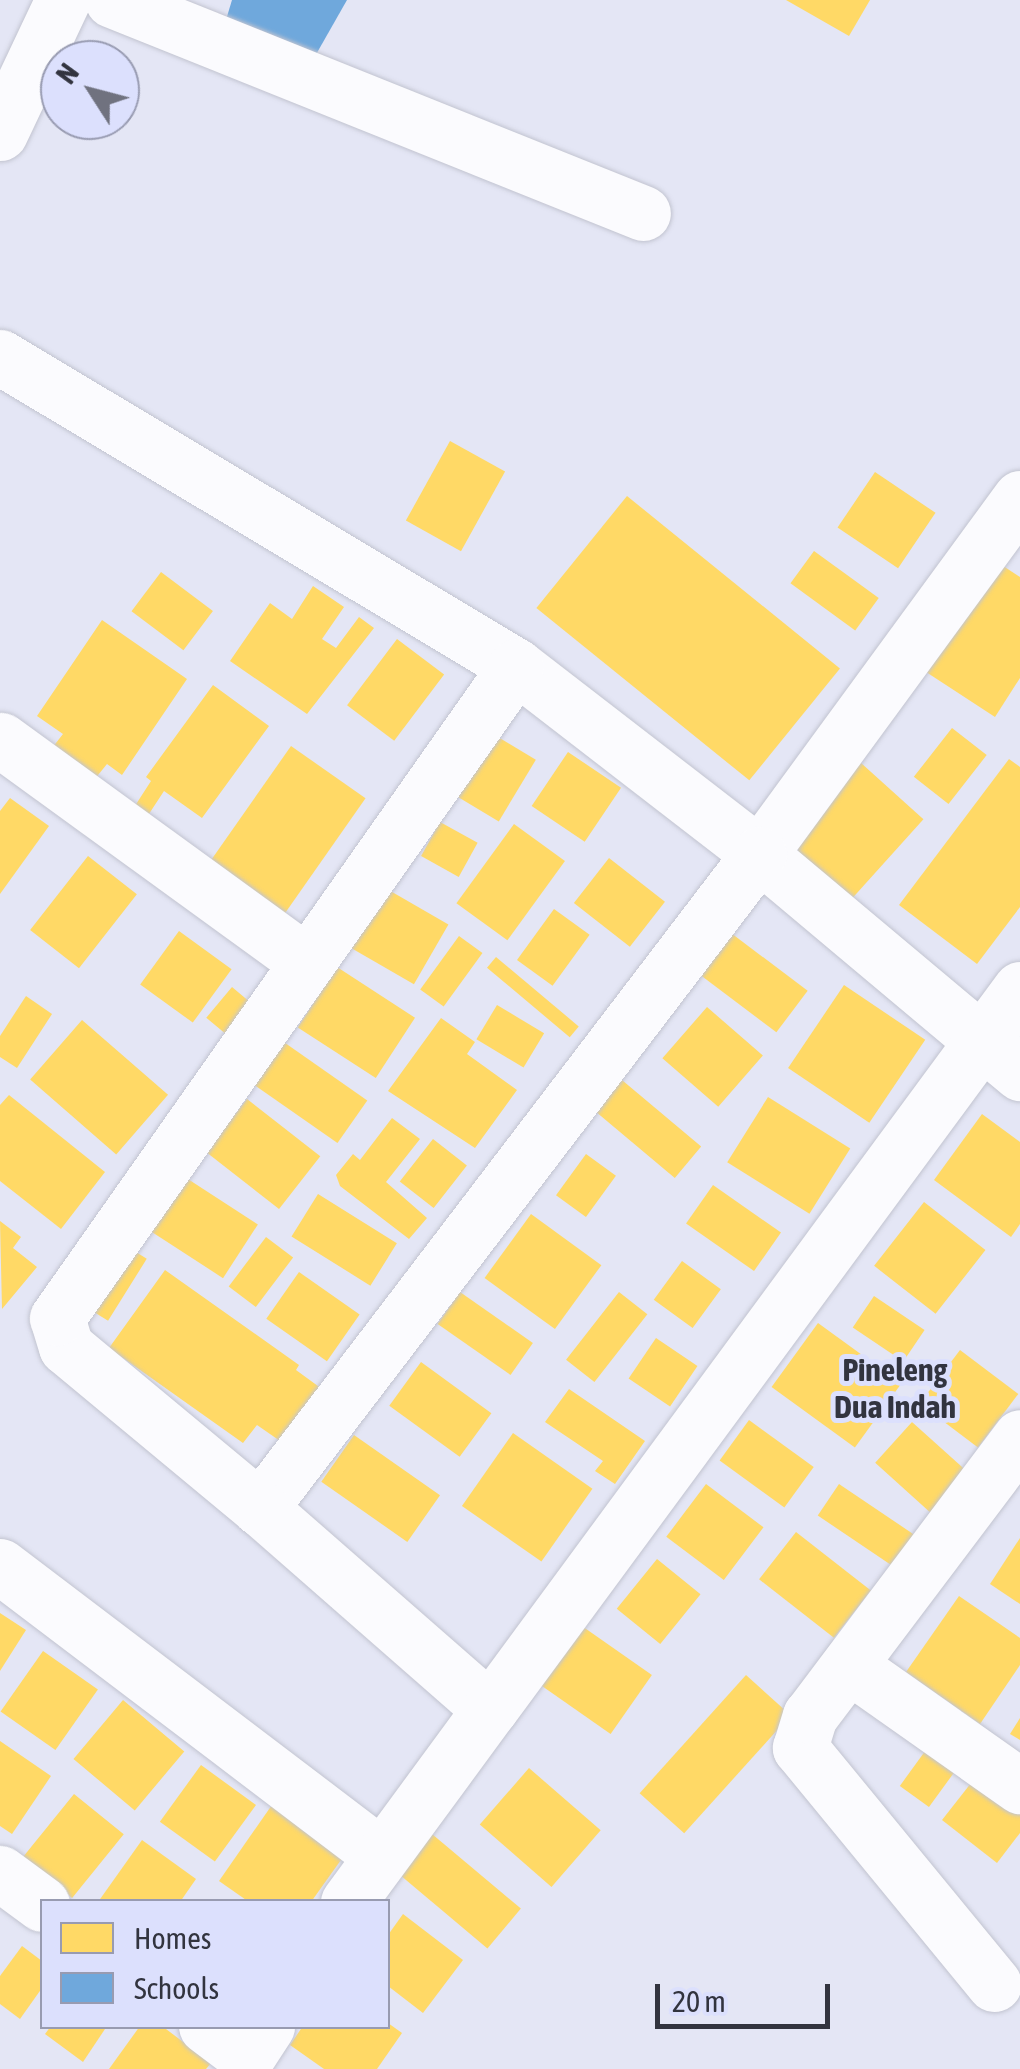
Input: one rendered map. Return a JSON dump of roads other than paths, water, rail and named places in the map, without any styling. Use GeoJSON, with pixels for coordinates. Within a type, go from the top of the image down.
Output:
{"type":"FeatureCollection","features":[{"type":"Feature","properties":{"kind":"street"},"geometry":{"type":"LineString","coordinates":[[0,133],[63,0]]}},
{"type":"Feature","properties":{"kind":"street"},"geometry":{"type":"LineString","coordinates":[[112,0],[643,214]]}},
{"type":"Feature","properties":{"kind":"street"},"geometry":{"type":"LineString","coordinates":[[0,356],[516,666],[759,854],[1001,1057]]}},
{"type":"Feature","properties":{"kind":"street"},"geometry":{"type":"LineString","coordinates":[[260,1508],[759,854],[1020,498]]}},
{"type":"Feature","properties":{"kind":"street"},"geometry":{"type":"LineString","coordinates":[[490,1709],[260,1508],[66,1347],[57,1318],[516,666]]}},
{"type":"Feature","properties":{"kind":"street"},"geometry":{"type":"LineString","coordinates":[[2,740],[306,962]]}},
{"type":"Feature","properties":{"kind":"street"},"geometry":{"type":"LineString","coordinates":[[350,1899],[378,1854],[490,1709],[1001,1057],[1020,988]]}},
{"type":"Feature","properties":{"kind":"street"},"geometry":{"type":"LineString","coordinates":[[994,1984],[800,1748],[810,1716],[852,1667],[1020,1437]]}},
{"type":"Feature","properties":{"kind":"street"},"geometry":{"type":"LineString","coordinates":[[0,1566],[378,1854]]}},
{"type":"Feature","properties":{"kind":"street"},"geometry":{"type":"LineString","coordinates":[[852,1667],[1020,1786]]}},
{"type":"Feature","properties":{"kind":"street"},"geometry":{"type":"LineString","coordinates":[[0,1873],[40,1903]]}},
{"type":"Feature","properties":{"kind":"district","name":"Pineleng Dua Indah"},"geometry":{"type":"Point","coordinates":[895,1390]}}]}
